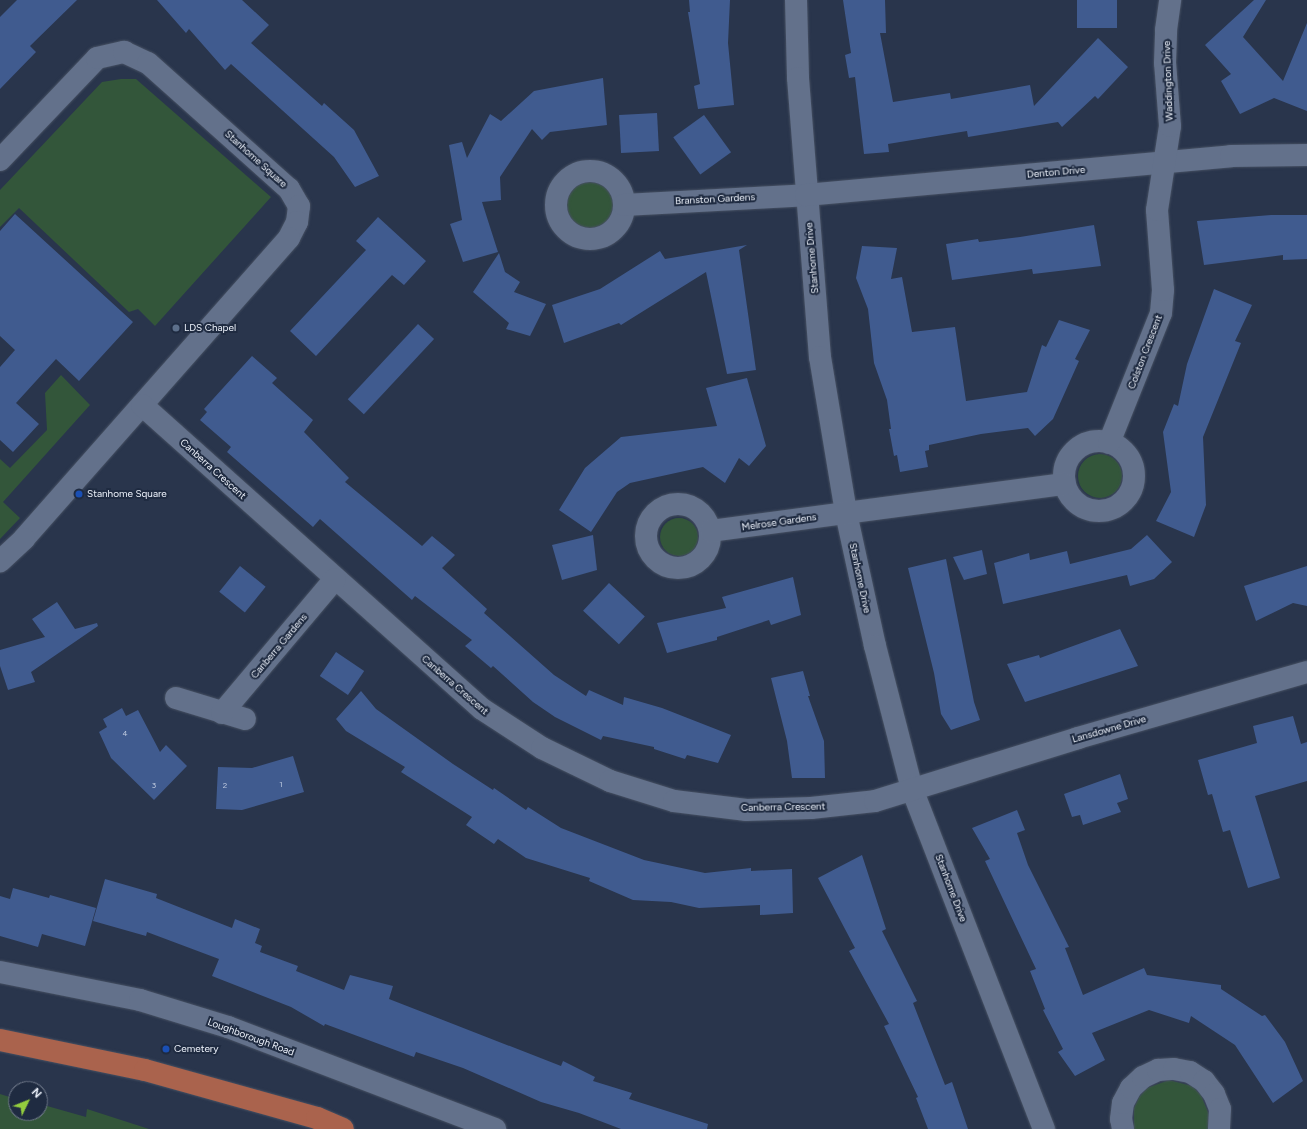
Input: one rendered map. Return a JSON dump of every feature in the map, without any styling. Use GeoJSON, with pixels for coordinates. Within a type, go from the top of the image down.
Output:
{"type":"FeatureCollection","features":[{"type":"Feature","properties":{"kind":"main road"},"geometry":{"type":"LineString","coordinates":[[0,1040],[146,1070],[317,1118],[343,1129]]}},
{"type":"Feature","properties":{"kind":"street","name":"Stanhome Drive"},"geometry":{"type":"LineString","coordinates":[[796,0],[798,78],[806,195],[820,357],[846,513],[875,646],[912,789],[1044,1129]]}},
{"type":"Feature","properties":{"kind":"street","name":"Waddington Drive"},"geometry":{"type":"LineString","coordinates":[[1164,162],[1170,126],[1165,62],[1166,30],[1170,0]]}},
{"type":"Feature","properties":{"kind":"street","name":"Stanhome Square"},"geometry":{"type":"LineString","coordinates":[[0,160],[97,58],[124,52],[148,63],[289,189],[299,206],[298,222],[289,238],[24,539],[0,561]]}},
{"type":"Feature","properties":{"kind":"street","name":"Denton Drive"},"geometry":{"type":"LineString","coordinates":[[806,195],[1231,156],[1307,155]]}},
{"type":"Feature","properties":{"kind":"street","name":"Colston Crescent"},"geometry":{"type":"LineString","coordinates":[[1109,443],[1161,313],[1163,290],[1157,210],[1164,162]]}},
{"type":"Feature","properties":{"kind":"street","name":"Branston Gardens"},"geometry":{"type":"LineString","coordinates":[[624,205],[806,195]]}},
{"type":"Feature","properties":{"kind":"street","name":"Canberra Crescent"},"geometry":{"type":"LineString","coordinates":[[142,406],[482,709],[542,748],[610,781],[674,801],[746,810],[811,808],[875,802],[912,789]]}},
{"type":"Feature","properties":{"kind":"street"},"geometry":{"type":"LineString","coordinates":[[1088,443],[1109,443],[1120,448],[1128,457],[1133,468],[1134,481],[1123,502],[1112,509],[1100,512],[1088,510],[1078,504],[1069,495],[1065,484],[1064,473],[1072,454],[1088,443]]}},
{"type":"Feature","properties":{"kind":"street"},"geometry":{"type":"LineString","coordinates":[[846,513],[1065,484]]}},
{"type":"Feature","properties":{"kind":"street","name":"Melrose Gardens"},"geometry":{"type":"LineString","coordinates":[[711,531],[846,513]]}},
{"type":"Feature","properties":{"kind":"street","name":"Canberra Gardens"},"geometry":{"type":"LineString","coordinates":[[222,713],[335,578]]}},
{"type":"Feature","properties":{"kind":"street","name":"Lansdowne Drive"},"geometry":{"type":"LineString","coordinates":[[912,789],[1307,672]]}},
{"type":"Feature","properties":{"kind":"street"},"geometry":{"type":"LineString","coordinates":[[176,698],[245,719]]}},
{"type":"Feature","properties":{"kind":"street","name":"Loughborough Road"},"geometry":{"type":"LineString","coordinates":[[0,972],[140,1000],[228,1027],[495,1129]]}},
{"type":"Feature","properties":{"kind":"street"},"geometry":{"type":"LineString","coordinates":[[1123,1129],[1121,1119],[1123,1103],[1131,1088],[1148,1074],[1158,1070],[1174,1068],[1190,1072],[1204,1081],[1214,1094],[1220,1109],[1219,1129]]}},
{"type":"Feature","properties":{"kind":"green space"},"geometry":{"type":"Polygon","coordinates":[[[121,79],[136,79],[271,197],[155,326],[138,309],[129,312],[19,208],[0,227],[0,190],[102,82],[121,79]]]}},
{"type":"Feature","properties":{"kind":"green space"},"geometry":{"type":"Polygon","coordinates":[[[595,182],[599,183],[609,192],[612,196],[612,214],[603,224],[595,228],[585,228],[577,224],[568,214],[567,200],[571,192],[581,183],[595,182]]]}},
{"type":"Feature","properties":{"kind":"green space"},"geometry":{"type":"Polygon","coordinates":[[[61,375],[90,405],[3,502],[20,518],[0,539],[0,459],[10,468],[47,430],[45,393],[61,375]]]}},
{"type":"Feature","properties":{"kind":"green space"},"geometry":{"type":"Polygon","coordinates":[[[1096,454],[1104,454],[1116,460],[1122,472],[1122,480],[1116,492],[1104,498],[1096,498],[1084,492],[1078,480],[1078,472],[1084,460],[1096,454]]]}},
{"type":"Feature","properties":{"kind":"green space"},"geometry":{"type":"Polygon","coordinates":[[[675,518],[683,518],[693,523],[697,530],[697,544],[693,551],[683,556],[675,556],[665,551],[663,548],[660,541],[660,533],[665,523],[668,521],[675,518]]]}},
{"type":"Feature","properties":{"kind":"green space"},"geometry":{"type":"Polygon","coordinates":[[[1169,1080],[1192,1086],[1201,1095],[1210,1117],[1209,1129],[1134,1129],[1134,1108],[1139,1097],[1147,1088],[1169,1080]]]}},
{"type":"Feature","properties":{"kind":"green space"},"geometry":{"type":"Polygon","coordinates":[[[0,1094],[8,1096],[8,1121],[48,1121],[48,1106],[86,1117],[87,1109],[149,1129],[0,1129],[0,1094]]]}},
{"type":"Feature","properties":{"kind":"building"},"geometry":{"type":"Polygon","coordinates":[[[17,0],[77,0],[30,46],[36,52],[0,89],[0,17],[17,0]]]}},
{"type":"Feature","properties":{"kind":"building"},"geometry":{"type":"Polygon","coordinates":[[[157,0],[242,0],[269,25],[251,43],[322,106],[324,103],[354,130],[379,176],[355,187],[334,157],[231,64],[225,70],[189,29],[186,33],[157,0]]]}},
{"type":"Feature","properties":{"kind":"building"},"geometry":{"type":"Polygon","coordinates":[[[689,0],[730,0],[728,43],[734,105],[698,109],[694,86],[700,84],[688,12],[690,12],[689,0]]]}},
{"type":"Feature","properties":{"kind":"building"},"geometry":{"type":"Polygon","coordinates":[[[843,0],[885,0],[886,33],[880,33],[893,102],[950,93],[951,99],[1030,85],[1034,106],[1098,38],[1128,67],[1098,99],[1095,96],[1062,127],[1058,122],[968,137],[967,131],[888,144],[889,152],[864,154],[855,77],[849,78],[845,55],[851,53],[843,0]]]}},
{"type":"Feature","properties":{"kind":"building"},"geometry":{"type":"Polygon","coordinates":[[[1077,0],[1117,0],[1117,28],[1077,28],[1077,0]]]}},
{"type":"Feature","properties":{"kind":"building"},"geometry":{"type":"Polygon","coordinates":[[[1254,0],[1266,0],[1243,37],[1283,81],[1307,23],[1307,111],[1274,98],[1240,114],[1221,81],[1231,74],[1205,45],[1254,0]]]}},
{"type":"Feature","properties":{"kind":"building"},"geometry":{"type":"Polygon","coordinates":[[[603,78],[607,125],[550,132],[542,140],[532,129],[500,177],[501,200],[482,202],[498,252],[463,262],[450,224],[462,220],[449,145],[462,142],[467,158],[490,114],[501,121],[534,91],[603,78]]]}},
{"type":"Feature","properties":{"kind":"building"},"geometry":{"type":"Polygon","coordinates":[[[657,113],[659,151],[621,153],[619,115],[657,113]]]}},
{"type":"Feature","properties":{"kind":"building"},"geometry":{"type":"Polygon","coordinates":[[[704,115],[731,152],[700,175],[673,137],[704,115]]]}},
{"type":"Feature","properties":{"kind":"building"},"geometry":{"type":"Polygon","coordinates":[[[15,214],[133,322],[79,381],[56,359],[16,403],[39,424],[13,452],[0,440],[0,367],[15,350],[0,336],[0,231],[15,214]]]}},
{"type":"Feature","properties":{"kind":"building"},"geometry":{"type":"Polygon","coordinates":[[[1271,215],[1307,215],[1307,259],[1283,260],[1283,255],[1204,265],[1197,221],[1271,215]]]}},
{"type":"Feature","properties":{"kind":"building"},"geometry":{"type":"Polygon","coordinates":[[[378,217],[426,261],[404,285],[392,275],[316,356],[290,331],[366,250],[356,241],[378,217]]]}},
{"type":"Feature","properties":{"kind":"building"},"geometry":{"type":"Polygon","coordinates":[[[1094,225],[1101,266],[1033,274],[1032,269],[952,280],[946,244],[978,239],[979,242],[1020,237],[1094,225]]]}},
{"type":"Feature","properties":{"kind":"building"},"geometry":{"type":"Polygon","coordinates":[[[747,245],[739,250],[756,370],[727,374],[706,272],[621,325],[619,323],[564,343],[552,305],[600,289],[660,251],[665,259],[747,245]]]}},
{"type":"Feature","properties":{"kind":"building"},"geometry":{"type":"Polygon","coordinates":[[[862,246],[897,248],[891,279],[902,277],[912,332],[955,327],[966,401],[1027,392],[1042,345],[1046,347],[1059,320],[1090,330],[1075,359],[1079,361],[1053,419],[1035,436],[1028,428],[981,434],[929,445],[929,450],[925,451],[928,467],[900,472],[897,455],[894,456],[889,429],[891,429],[887,400],[874,363],[868,309],[856,278],[862,246]]]}},
{"type":"Feature","properties":{"kind":"building"},"geometry":{"type":"Polygon","coordinates":[[[499,253],[505,272],[520,282],[514,292],[546,304],[530,336],[506,329],[509,323],[473,292],[499,253]]]}},
{"type":"Feature","properties":{"kind":"building"},"geometry":{"type":"Polygon","coordinates":[[[1214,289],[1252,305],[1235,341],[1241,343],[1203,437],[1206,505],[1194,537],[1156,521],[1171,492],[1163,432],[1174,404],[1178,406],[1187,364],[1214,289]]]}},
{"type":"Feature","properties":{"kind":"building"},"geometry":{"type":"Polygon","coordinates":[[[418,324],[434,339],[364,414],[348,399],[418,324]]]}},
{"type":"Feature","properties":{"kind":"building"},"geometry":{"type":"Polygon","coordinates":[[[252,356],[277,378],[272,383],[313,420],[304,432],[349,478],[345,482],[422,546],[432,536],[455,555],[442,568],[487,609],[484,613],[554,675],[586,696],[589,690],[623,705],[624,697],[662,708],[731,735],[718,763],[687,755],[685,759],[654,749],[654,747],[603,736],[601,740],[555,717],[533,702],[493,666],[491,668],[465,646],[472,640],[415,596],[412,600],[320,519],[313,527],[227,452],[231,447],[200,420],[207,412],[204,409],[252,356]]]}},
{"type":"Feature","properties":{"kind":"building"},"geometry":{"type":"Polygon","coordinates":[[[747,378],[766,446],[749,466],[739,458],[725,483],[703,467],[630,483],[617,492],[591,532],[559,510],[585,468],[621,437],[717,426],[706,388],[747,378]]]}},
{"type":"Feature","properties":{"kind":"building"},"geometry":{"type":"Polygon","coordinates":[[[593,535],[597,570],[562,580],[552,545],[593,535]]]}},
{"type":"Feature","properties":{"kind":"building"},"geometry":{"type":"Polygon","coordinates":[[[1147,535],[1172,562],[1154,579],[1130,586],[1127,575],[1003,604],[994,563],[1029,553],[1030,560],[1067,551],[1070,564],[1131,549],[1147,535]]]}},
{"type":"Feature","properties":{"kind":"building"},"geometry":{"type":"Polygon","coordinates":[[[982,550],[987,574],[964,580],[953,557],[982,550]]]}},
{"type":"Feature","properties":{"kind":"building"},"geometry":{"type":"Polygon","coordinates":[[[946,559],[974,702],[980,720],[951,730],[941,714],[934,673],[908,568],[946,559]]]}},
{"type":"Feature","properties":{"kind":"building"},"geometry":{"type":"Polygon","coordinates":[[[240,566],[266,587],[245,612],[219,592],[240,566]]]}},
{"type":"Feature","properties":{"kind":"building"},"geometry":{"type":"Polygon","coordinates":[[[1307,566],[1307,606],[1293,603],[1256,621],[1244,586],[1307,566]]]}},
{"type":"Feature","properties":{"kind":"building"},"geometry":{"type":"Polygon","coordinates":[[[793,577],[801,615],[771,625],[769,620],[717,637],[717,640],[667,653],[657,623],[726,608],[722,597],[793,577]]]}},
{"type":"Feature","properties":{"kind":"building"},"geometry":{"type":"Polygon","coordinates":[[[609,583],[645,616],[619,644],[583,611],[609,583]]]}},
{"type":"Feature","properties":{"kind":"building"},"geometry":{"type":"Polygon","coordinates":[[[57,602],[75,629],[97,623],[98,626],[31,672],[35,682],[8,690],[0,666],[0,650],[45,637],[32,619],[57,602]]]}},
{"type":"Feature","properties":{"kind":"building"},"geometry":{"type":"Polygon","coordinates":[[[1120,629],[1138,666],[1025,702],[1007,664],[1039,655],[1040,658],[1120,629]]]}},
{"type":"Feature","properties":{"kind":"building"},"geometry":{"type":"Polygon","coordinates":[[[336,652],[364,671],[348,695],[320,676],[336,652]]]}},
{"type":"Feature","properties":{"kind":"building"},"geometry":{"type":"Polygon","coordinates":[[[803,671],[810,696],[808,696],[824,741],[825,778],[792,778],[787,741],[771,678],[803,671]]]}},
{"type":"Feature","properties":{"kind":"building"},"geometry":{"type":"Polygon","coordinates":[[[361,691],[376,709],[453,764],[493,790],[494,788],[526,810],[528,807],[561,828],[644,860],[705,873],[751,868],[751,871],[792,869],[793,913],[760,915],[760,905],[699,908],[671,902],[633,900],[589,881],[590,878],[526,858],[498,839],[494,844],[466,825],[472,817],[401,772],[405,767],[346,731],[336,719],[361,691]]]}},
{"type":"Feature","properties":{"kind":"building"},"geometry":{"type":"Polygon","coordinates":[[[122,708],[126,716],[138,710],[160,752],[166,745],[187,766],[154,800],[111,758],[99,732],[107,727],[103,719],[122,708]]]}},
{"type":"Feature","properties":{"kind":"building"},"geometry":{"type":"Polygon","coordinates":[[[1293,716],[1301,744],[1307,742],[1307,781],[1255,796],[1280,878],[1248,888],[1230,830],[1223,832],[1212,794],[1208,795],[1198,760],[1257,743],[1253,726],[1293,716]]]}},
{"type":"Feature","properties":{"kind":"building"},"geometry":{"type":"Polygon","coordinates":[[[293,756],[304,792],[242,810],[216,809],[218,767],[252,768],[293,756]]]}},
{"type":"Feature","properties":{"kind":"building"},"geometry":{"type":"Polygon","coordinates":[[[1120,774],[1128,799],[1117,803],[1121,812],[1083,825],[1080,815],[1072,817],[1064,794],[1120,774]]]}},
{"type":"Feature","properties":{"kind":"building"},"geometry":{"type":"Polygon","coordinates":[[[1017,810],[1025,830],[1017,833],[1028,865],[1069,947],[1065,948],[1083,995],[1144,968],[1147,975],[1221,985],[1221,989],[1262,1016],[1265,1015],[1285,1042],[1303,1081],[1273,1103],[1235,1045],[1191,1016],[1189,1023],[1149,1010],[1092,1033],[1105,1060],[1075,1076],[1058,1052],[1063,1049],[1043,1010],[1045,1009],[1030,971],[1036,969],[985,861],[990,859],[972,828],[1017,810]]]}},
{"type":"Feature","properties":{"kind":"building"},"geometry":{"type":"Polygon","coordinates":[[[862,855],[886,929],[882,931],[917,1001],[913,1003],[945,1085],[952,1082],[968,1129],[928,1129],[916,1098],[918,1097],[884,1026],[889,1024],[849,951],[855,948],[818,878],[862,855]]]}},
{"type":"Feature","properties":{"kind":"building"},"geometry":{"type":"Polygon","coordinates":[[[105,879],[157,894],[156,898],[232,928],[235,919],[260,929],[255,943],[262,946],[260,952],[298,966],[296,971],[344,990],[350,975],[393,986],[389,999],[561,1066],[563,1061],[595,1077],[593,1081],[632,1093],[629,1099],[708,1124],[707,1129],[621,1129],[579,1113],[541,1102],[463,1068],[416,1052],[414,1057],[325,1024],[324,1026],[291,1007],[212,976],[219,959],[147,932],[146,936],[93,921],[105,879]]]}},
{"type":"Feature","properties":{"kind":"building"},"geometry":{"type":"Polygon","coordinates":[[[13,888],[49,898],[50,895],[96,908],[85,946],[42,934],[38,947],[0,936],[0,896],[10,899],[13,888]]]}},
{"type":"Feature","properties":{"kind":"place","name":"LDS Chapel"},"geometry":{"type":"Point","coordinates":[176,328]}},
{"type":"Feature","properties":{"kind":"place","name":"Stanhome Square"},"geometry":{"type":"Point","coordinates":[79,494]}},
{"type":"Feature","properties":{"kind":"place","name":"Cemetery"},"geometry":{"type":"Point","coordinates":[166,1049]}}]}
